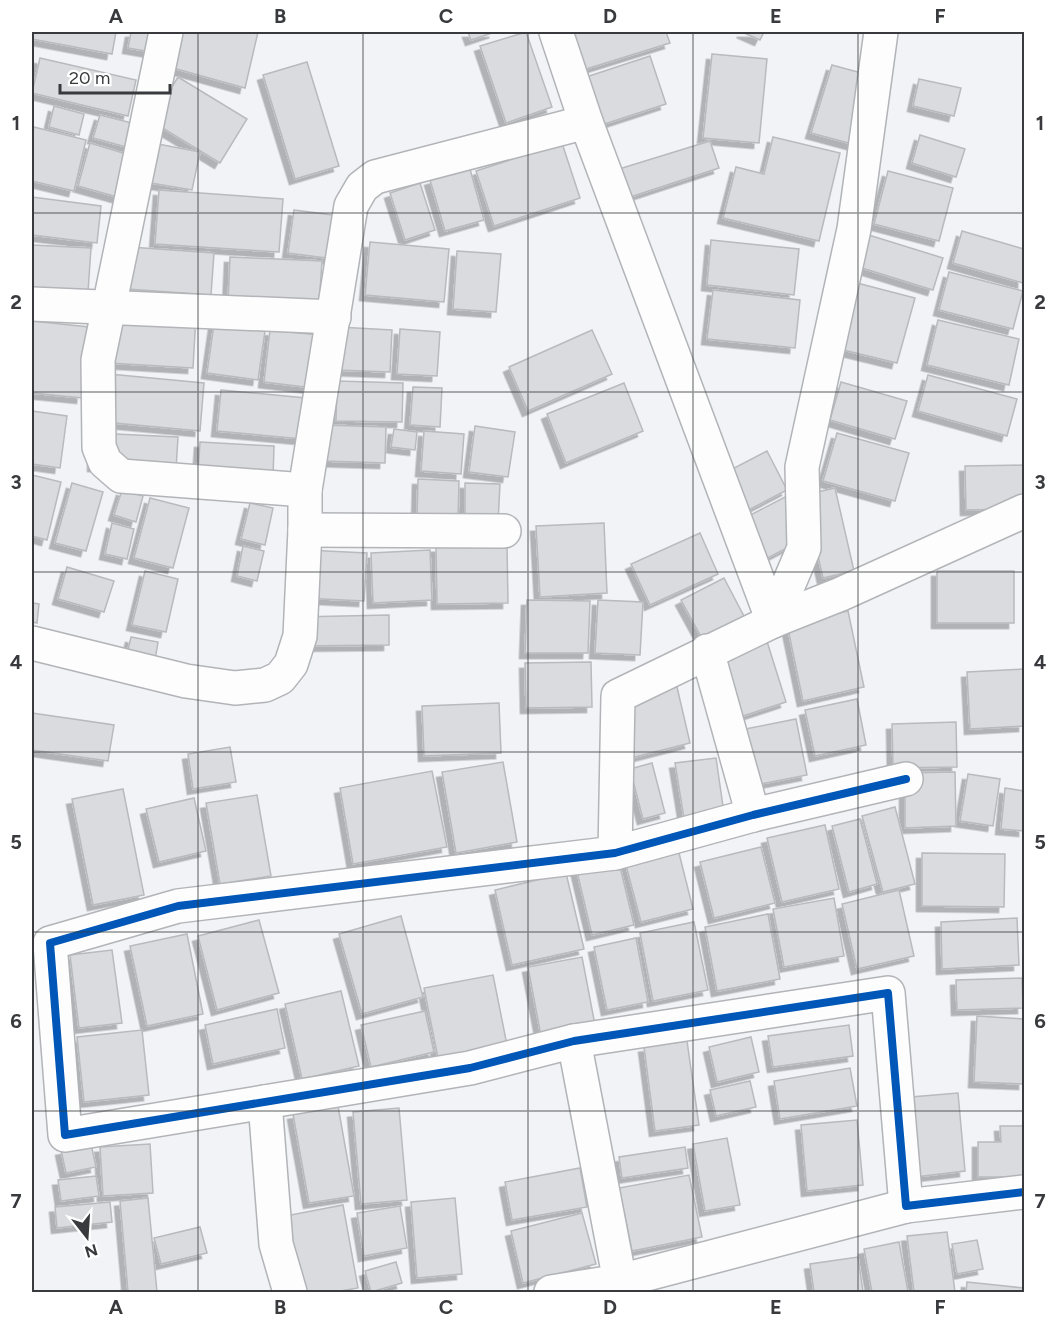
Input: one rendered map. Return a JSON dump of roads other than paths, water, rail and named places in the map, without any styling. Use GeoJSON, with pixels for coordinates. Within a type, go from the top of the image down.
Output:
{"type":"FeatureCollection","features":[{"type":"Feature","properties":{"kind":"street"},"geometry":{"type":"LineString","coordinates":[[166,32],[98,360],[99,447],[105,462],[121,476],[305,490]]}},
{"type":"Feature","properties":{"kind":"street"},"geometry":{"type":"LineString","coordinates":[[556,32],[586,122],[773,621]]}},
{"type":"Feature","properties":{"kind":"street"},"geometry":{"type":"LineString","coordinates":[[773,621],[804,548],[802,467],[854,229],[881,32]]}},
{"type":"Feature","properties":{"kind":"street"},"geometry":{"type":"LineString","coordinates":[[32,643],[186,681],[235,688],[265,685],[280,678],[291,664],[300,636],[305,490],[351,206],[362,187],[375,177],[586,122]]}},
{"type":"Feature","properties":{"kind":"street"},"geometry":{"type":"LineString","coordinates":[[32,304],[334,317]]}},
{"type":"Feature","properties":{"kind":"street"},"geometry":{"type":"LineString","coordinates":[[615,854],[618,696],[707,651],[841,594],[1024,511]]}},
{"type":"Feature","properties":{"kind":"street"},"geometry":{"type":"LineString","coordinates":[[305,530],[504,531]]}},
{"type":"Feature","properties":{"kind":"street"},"geometry":{"type":"LineString","coordinates":[[707,651],[753,815]]}},
{"type":"Feature","properties":{"kind":"street"},"geometry":{"type":"LineString","coordinates":[[906,779],[753,815],[615,854],[178,906],[41,942],[65,1135],[470,1068],[574,1041],[888,993],[906,1206]]}},
{"type":"Feature","properties":{"kind":"street"},"geometry":{"type":"LineString","coordinates":[[574,1041],[621,1287]]}},
{"type":"Feature","properties":{"kind":"street"},"geometry":{"type":"LineString","coordinates":[[265,1102],[276,1244],[290,1293]]}},
{"type":"Feature","properties":{"kind":"street"},"geometry":{"type":"LineString","coordinates":[[551,1293],[621,1287],[906,1206],[1024,1192]]}}]}
